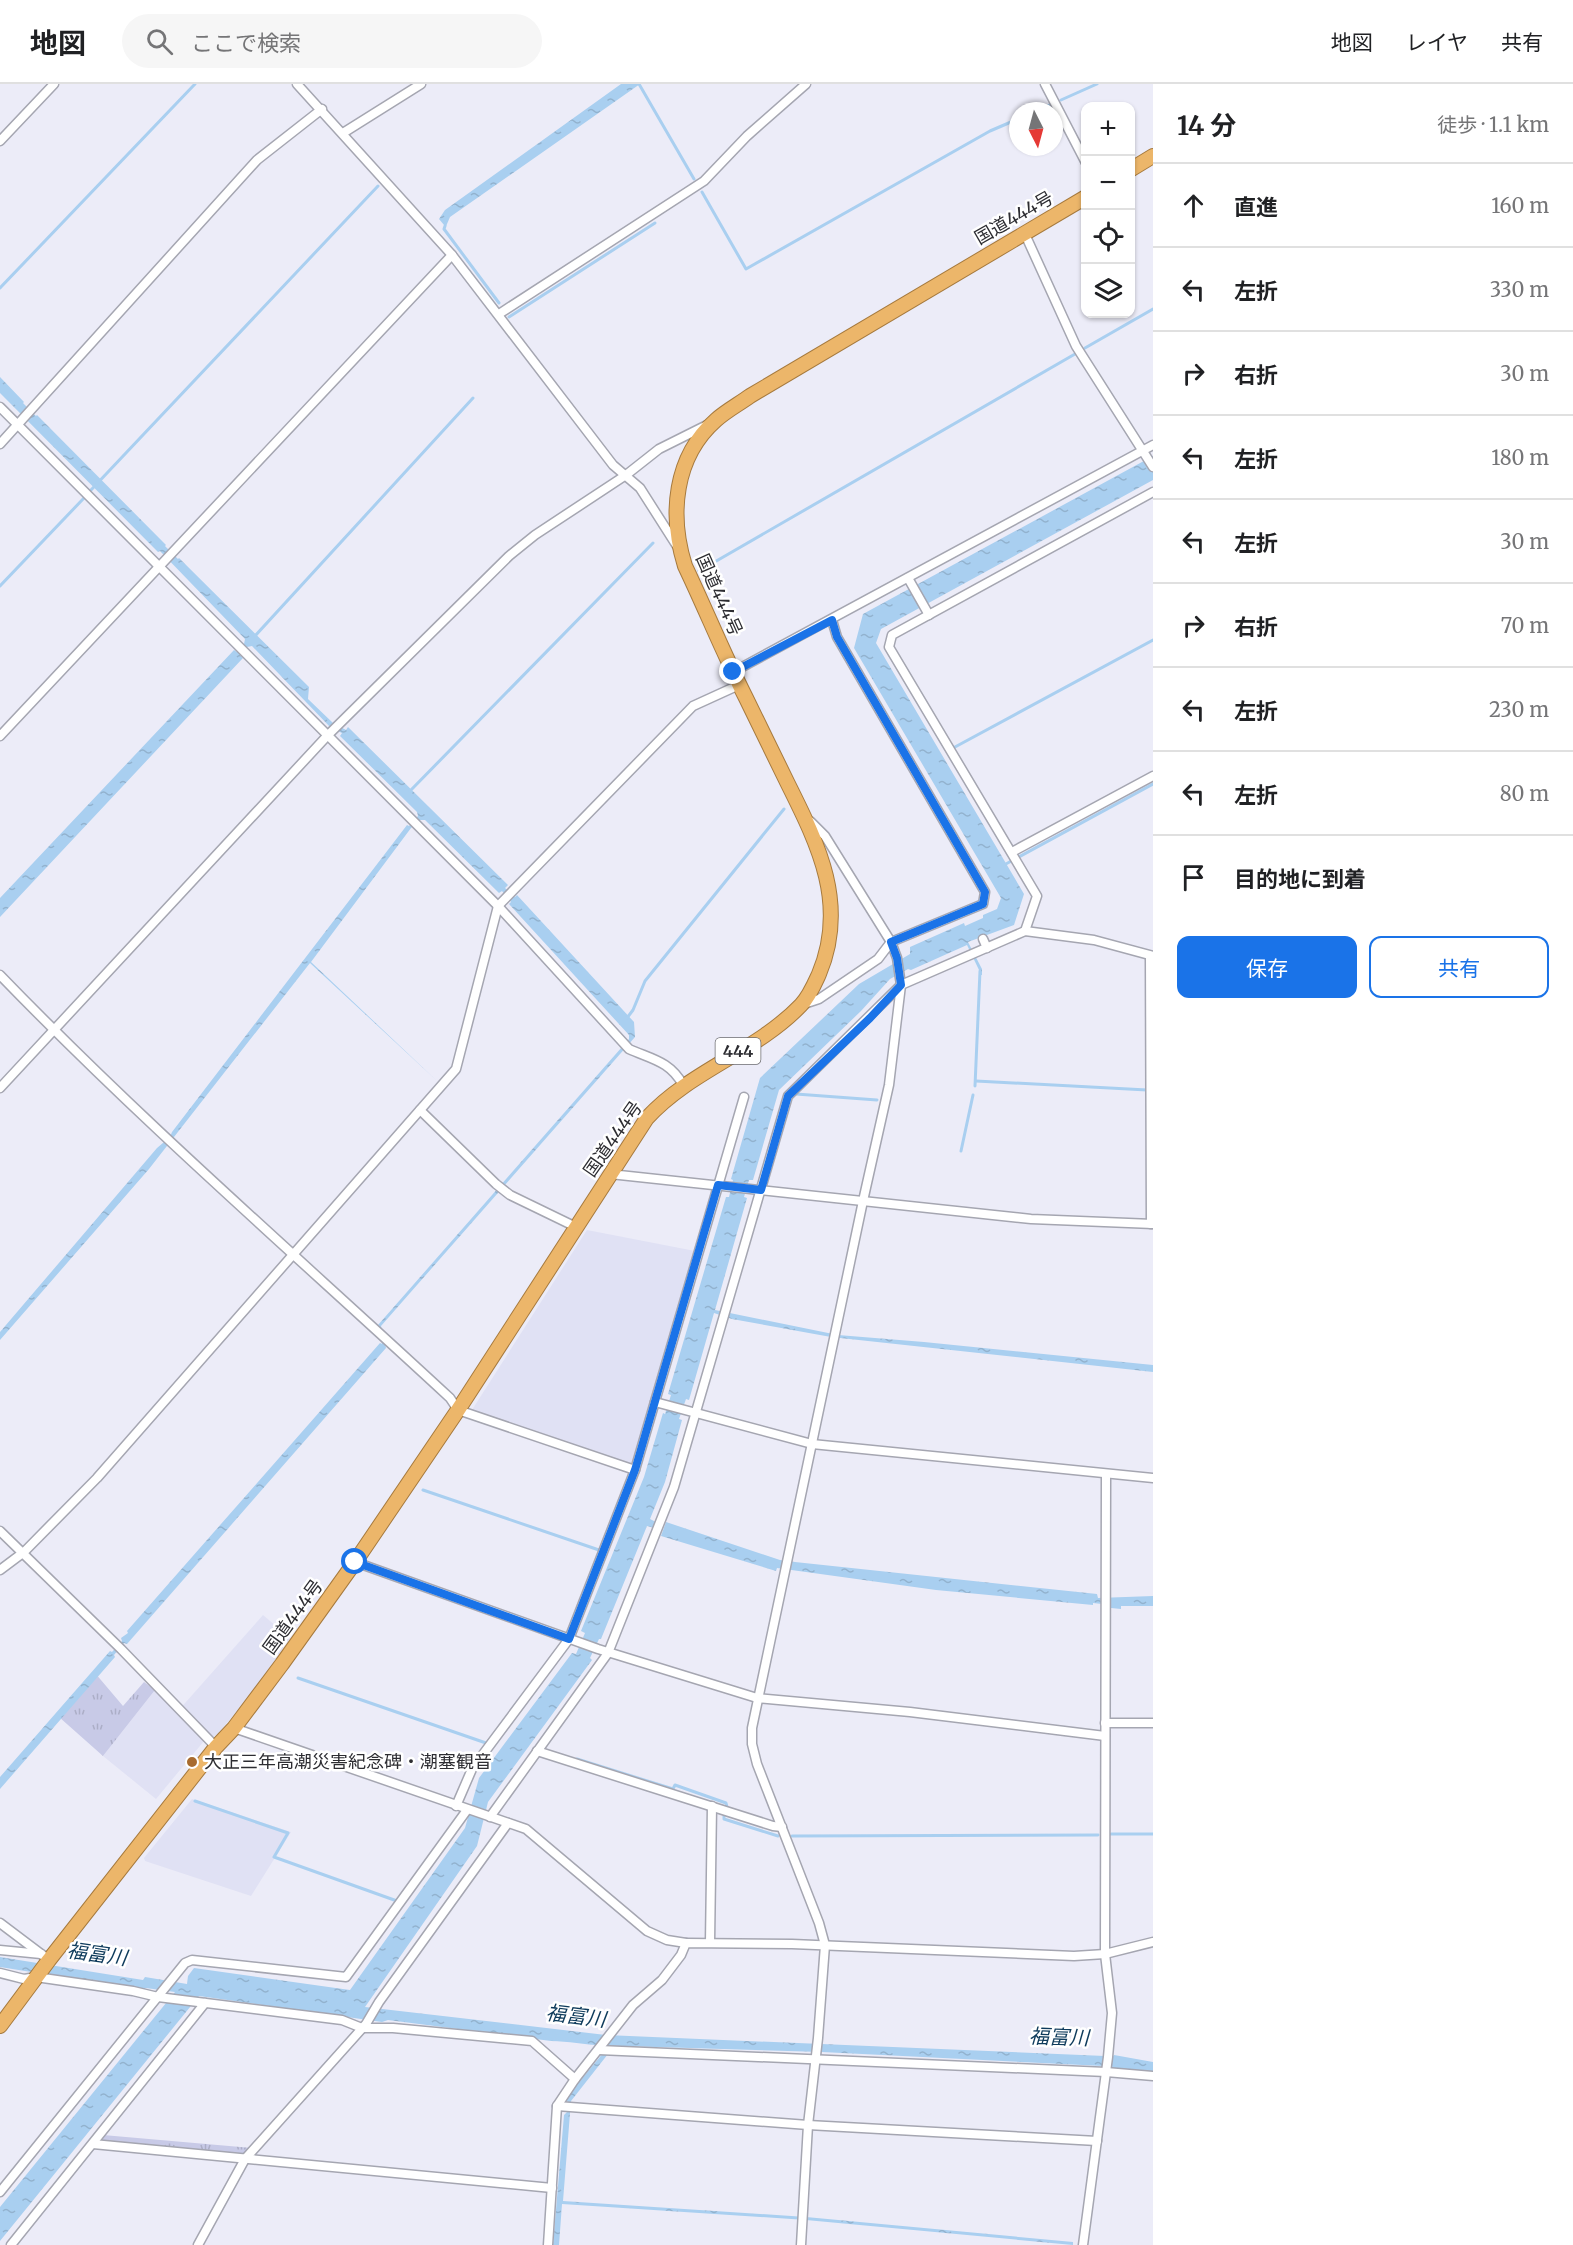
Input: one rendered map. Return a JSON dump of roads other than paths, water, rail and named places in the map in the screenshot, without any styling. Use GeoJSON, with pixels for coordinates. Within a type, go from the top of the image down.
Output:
{"type":"FeatureCollection","features":[{"type":"Feature","properties":{"kind":"highway"},"geometry":{"type":"LineString","coordinates":[[1135,167],[1153,156]]}},
{"type":"Feature","properties":{"kind":"highway","name":"国道444号"},"geometry":{"type":"LineString","coordinates":[[0,2026],[36,1977],[45,1957],[234,1728],[355,1562],[458,1410],[647,1118],[662,1101],[683,1085],[765,1035],[802,1004],[813,988],[827,956],[832,927],[825,867],[803,814],[733,672],[685,566],[680,549],[676,526],[678,485],[696,442],[716,420],[750,396],[1081,200]]}},
{"type":"Feature","properties":{"kind":"street"},"geometry":{"type":"LineString","coordinates":[[0,141],[54,84]]}},
{"type":"Feature","properties":{"kind":"street"},"geometry":{"type":"LineString","coordinates":[[297,84],[452,255],[613,465],[640,488],[680,549]]}},
{"type":"Feature","properties":{"kind":"street"},"geometry":{"type":"LineString","coordinates":[[343,133],[421,84]]}},
{"type":"Feature","properties":{"kind":"street"},"geometry":{"type":"LineString","coordinates":[[499,314],[704,181],[747,136],[806,84]]}},
{"type":"Feature","properties":{"kind":"street"},"geometry":{"type":"LineString","coordinates":[[1045,84],[1082,156]]}},
{"type":"Feature","properties":{"kind":"street"},"geometry":{"type":"LineString","coordinates":[[0,444],[257,160],[322,109]]}},
{"type":"Feature","properties":{"kind":"street"},"geometry":{"type":"LineString","coordinates":[[1024,232],[1076,346],[1153,467]]}},
{"type":"Feature","properties":{"kind":"street"},"geometry":{"type":"LineString","coordinates":[[0,736],[452,255]]}},
{"type":"Feature","properties":{"kind":"street"},"geometry":{"type":"LineString","coordinates":[[0,407],[21,422],[163,563],[242,649],[333,730],[415,823],[498,906],[629,1049],[658,1059],[679,1077],[683,1085]]}},
{"type":"Feature","properties":{"kind":"street"},"geometry":{"type":"LineString","coordinates":[[0,1088],[333,730],[509,556],[535,535],[626,475],[659,450],[716,420]]}},
{"type":"Feature","properties":{"kind":"street"},"geometry":{"type":"LineString","coordinates":[[733,672],[1144,453],[1153,445]]}},
{"type":"Feature","properties":{"kind":"street"},"geometry":{"type":"LineString","coordinates":[[1025,931],[1037,896],[889,647],[892,635],[1153,492]]}},
{"type":"Feature","properties":{"kind":"street"},"geometry":{"type":"LineString","coordinates":[[908,578],[929,615]]}},
{"type":"Feature","properties":{"kind":"street"},"geometry":{"type":"LineString","coordinates":[[802,1004],[819,999],[878,959],[891,942],[983,904],[985,892],[837,637],[832,620]]}},
{"type":"Feature","properties":{"kind":"street"},"geometry":{"type":"LineString","coordinates":[[0,1570],[24,1552],[97,1478],[456,1069],[498,906],[693,706],[739,685]]}},
{"type":"Feature","properties":{"kind":"street"},"geometry":{"type":"LineString","coordinates":[[1014,857],[1153,776]]}},
{"type":"Feature","properties":{"kind":"street"},"geometry":{"type":"LineString","coordinates":[[801,2245],[808,2125],[825,1945],[819,1923],[757,1764],[752,1744],[752,1728],[889,1085],[901,985],[891,942],[825,836],[803,814]]}},
{"type":"Feature","properties":{"kind":"street"},"geometry":{"type":"LineString","coordinates":[[970,910],[974,919]]}},
{"type":"Feature","properties":{"kind":"street"},"geometry":{"type":"LineString","coordinates":[[488,1816],[608,1653],[674,1487],[757,1190],[788,1096],[870,1018],[901,985],[1025,931],[1094,940],[1152,955],[1152,1224],[1031,1219],[757,1190],[610,1174]]}},
{"type":"Feature","properties":{"kind":"street"},"geometry":{"type":"LineString","coordinates":[[983,939],[987,948]]}},
{"type":"Feature","properties":{"kind":"street"},"geometry":{"type":"LineString","coordinates":[[0,975],[54,1031],[450,1398],[458,1410],[635,1470]]}},
{"type":"Feature","properties":{"kind":"street"},"geometry":{"type":"LineString","coordinates":[[456,1806],[472,1768],[573,1640],[635,1470],[722,1186],[744,1097]]}},
{"type":"Feature","properties":{"kind":"street"},"geometry":{"type":"LineString","coordinates":[[420,1110],[505,1191],[576,1227]]}},
{"type":"Feature","properties":{"kind":"street"},"geometry":{"type":"LineString","coordinates":[[655,1402],[812,1444],[1153,1478]]}},
{"type":"Feature","properties":{"kind":"street"},"geometry":{"type":"LineString","coordinates":[[1083,2245],[1107,2069],[1112,2013],[1106,1954],[1106,1475]]}},
{"type":"Feature","properties":{"kind":"street"},"geometry":{"type":"LineString","coordinates":[[0,1531],[24,1552],[216,1747]]}},
{"type":"Feature","properties":{"kind":"street"},"geometry":{"type":"LineString","coordinates":[[355,1562],[608,1653],[757,1698],[910,1712],[1105,1737]]}},
{"type":"Feature","properties":{"kind":"street"},"geometry":{"type":"LineString","coordinates":[[1105,1724],[1153,1723]]}},
{"type":"Feature","properties":{"kind":"street"},"geometry":{"type":"LineString","coordinates":[[234,1728],[526,1829],[647,1931],[667,1940],[686,1943],[825,1945],[1074,1956],[1106,1954],[1153,1942]]}},
{"type":"Feature","properties":{"kind":"street"},"geometry":{"type":"LineString","coordinates":[[537,1751],[773,1827],[782,1827]]}},
{"type":"Feature","properties":{"kind":"street"},"geometry":{"type":"LineString","coordinates":[[710,1942],[712,1806]]}},
{"type":"Feature","properties":{"kind":"street"},"geometry":{"type":"LineString","coordinates":[[0,2192],[162,1996],[185,1963],[192,1960],[346,1977],[467,1810]]}},
{"type":"Feature","properties":{"kind":"street"},"geometry":{"type":"LineString","coordinates":[[198,2245],[245,2159],[364,2026],[508,1823]]}},
{"type":"Feature","properties":{"kind":"street"},"geometry":{"type":"LineString","coordinates":[[0,1923],[45,1957]]}},
{"type":"Feature","properties":{"kind":"street"},"geometry":{"type":"LineString","coordinates":[[548,2245],[552,2188],[565,2107],[575,2079],[601,2049],[633,2005],[662,1980],[686,1943]]}},
{"type":"Feature","properties":{"kind":"street"},"geometry":{"type":"LineString","coordinates":[[0,1950],[45,1957]]}},
{"type":"Feature","properties":{"kind":"street"},"geometry":{"type":"LineString","coordinates":[[0,1973],[24,1979],[36,1977],[202,2003],[342,2020],[364,2026],[532,2041],[575,2079]]}},
{"type":"Feature","properties":{"kind":"street"},"geometry":{"type":"LineString","coordinates":[[11,2245],[202,2003]]}},
{"type":"Feature","properties":{"kind":"street"},"geometry":{"type":"LineString","coordinates":[[601,2049],[1107,2069],[1153,2076]]}},
{"type":"Feature","properties":{"kind":"street"},"geometry":{"type":"LineString","coordinates":[[565,2107],[808,2125],[1097,2141]]}},
{"type":"Feature","properties":{"kind":"street"},"geometry":{"type":"LineString","coordinates":[[93,2144],[552,2188]]}},
{"type":"Feature","properties":{"kind":"water"},"geometry":{"type":"Polygon","coordinates":[[[621,84],[640,84],[450,217],[444,231],[444,225],[439,219],[445,210],[621,84]]]}},
{"type":"Feature","properties":{"kind":"water"},"geometry":{"type":"Polygon","coordinates":[[[0,377],[165,546],[309,687],[308,699],[333,723],[346,730],[348,727],[508,885],[505,888],[515,897],[517,895],[634,1022],[635,1037],[381,1326],[386,1348],[127,1644],[124,1643],[114,1655],[115,1657],[0,1789],[0,1777],[110,1651],[112,1652],[122,1641],[121,1638],[128,1633],[127,1631],[380,1343],[382,1344],[378,1325],[629,1039],[629,1035],[509,904],[511,902],[502,891],[499,893],[425,820],[420,820],[411,828],[311,962],[436,1080],[310,963],[149,1169],[0,1340],[0,1332],[157,1148],[170,1137],[407,825],[409,826],[418,816],[417,812],[340,736],[342,733],[331,728],[252,646],[247,647],[240,655],[243,658],[0,917],[0,898],[234,650],[237,652],[245,639],[160,551],[158,552],[0,393],[0,377]]]}},
{"type":"Feature","properties":{"kind":"water"},"geometry":{"type":"Polygon","coordinates":[[[1153,456],[1153,480],[881,629],[876,643],[1024,894],[1014,925],[968,942],[982,969],[982,975],[979,975],[979,970],[967,945],[911,970],[908,969],[890,979],[861,1011],[779,1090],[753,1180],[749,1180],[744,1197],[747,1198],[715,1310],[838,1335],[1153,1365],[1153,1372],[831,1337],[732,1319],[714,1313],[689,1400],[686,1399],[679,1419],[682,1420],[665,1482],[650,1519],[656,1522],[654,1528],[647,1526],[601,1639],[590,1658],[592,1660],[488,1802],[477,1846],[365,2007],[606,2035],[1112,2058],[1114,2055],[1153,2062],[1153,2072],[1113,2068],[1110,2063],[1103,2066],[822,2052],[622,2046],[611,2047],[571,2101],[563,2201],[806,2217],[1073,2242],[1073,2245],[806,2220],[562,2204],[559,2245],[553,2245],[564,2115],[567,2112],[568,2102],[565,2099],[604,2052],[607,2045],[551,2041],[388,2020],[382,2022],[199,1996],[0,2241],[0,2207],[175,1992],[146,1988],[143,1990],[0,1967],[0,1957],[143,1980],[145,1977],[187,1984],[188,1976],[194,1968],[350,1990],[465,1828],[479,1778],[572,1653],[576,1654],[585,1633],[581,1631],[644,1477],[663,1413],[665,1414],[671,1395],[668,1394],[726,1197],[729,1197],[733,1180],[731,1179],[760,1078],[859,984],[910,954],[910,947],[964,923],[965,926],[983,918],[983,915],[997,909],[1001,898],[854,648],[863,614],[1153,456]]]}},
{"type":"Feature","properties":{"kind":"water"},"geometry":{"type":"Polygon","coordinates":[[[666,1522],[780,1560],[1097,1594],[1098,1598],[1153,1596],[1153,1606],[1121,1606],[1121,1609],[1111,1608],[1111,1605],[1093,1603],[1093,1605],[936,1590],[777,1568],[776,1571],[661,1536],[666,1522]]]}},
{"type":"Feature","properties":{"kind":"waterway"},"geometry":{"type":"LineString","coordinates":[[0,288],[195,84]]}},
{"type":"Feature","properties":{"kind":"waterway"},"geometry":{"type":"LineString","coordinates":[[639,84],[694,179]]}},
{"type":"Feature","properties":{"kind":"waterway"},"geometry":{"type":"LineString","coordinates":[[1061,100],[1097,84]]}},
{"type":"Feature","properties":{"kind":"waterway"},"geometry":{"type":"LineString","coordinates":[[702,192],[746,269],[990,131],[1009,123]]}},
{"type":"Feature","properties":{"kind":"waterway"},"geometry":{"type":"LineString","coordinates":[[91,490],[378,186]]}},
{"type":"Feature","properties":{"kind":"waterway"},"geometry":{"type":"LineString","coordinates":[[509,317],[655,223]]}},
{"type":"Feature","properties":{"kind":"waterway"},"geometry":{"type":"LineString","coordinates":[[445,226],[444,229],[499,303]]}},
{"type":"Feature","properties":{"kind":"waterway"},"geometry":{"type":"LineString","coordinates":[[1085,348],[1153,309]]}},
{"type":"Feature","properties":{"kind":"waterway"},"geometry":{"type":"LineString","coordinates":[[699,571],[1075,354]]}},
{"type":"Feature","properties":{"kind":"waterway"},"geometry":{"type":"LineString","coordinates":[[255,636],[473,398]]}},
{"type":"Feature","properties":{"kind":"waterway"},"geometry":{"type":"LineString","coordinates":[[0,586],[84,498]]}},
{"type":"Feature","properties":{"kind":"waterway"},"geometry":{"type":"LineString","coordinates":[[410,791],[653,543]]}},
{"type":"Feature","properties":{"kind":"waterway"},"geometry":{"type":"LineString","coordinates":[[955,747],[1153,640]]}},
{"type":"Feature","properties":{"kind":"waterway"},"geometry":{"type":"LineString","coordinates":[[1004,865],[1153,784]]}},
{"type":"Feature","properties":{"kind":"waterway"},"geometry":{"type":"LineString","coordinates":[[627,1018],[633,1010],[645,981],[784,809]]}},
{"type":"Feature","properties":{"kind":"waterway"},"geometry":{"type":"LineString","coordinates":[[975,1086],[980,971]]}},
{"type":"Feature","properties":{"kind":"waterway"},"geometry":{"type":"LineString","coordinates":[[976,1081],[1147,1090]]}},
{"type":"Feature","properties":{"kind":"waterway"},"geometry":{"type":"LineString","coordinates":[[796,1094],[877,1100]]}},
{"type":"Feature","properties":{"kind":"waterway"},"geometry":{"type":"LineString","coordinates":[[961,1151],[973,1095]]}},
{"type":"Feature","properties":{"kind":"waterway"},"geometry":{"type":"LineString","coordinates":[[423,1490],[599,1550]]}},
{"type":"Feature","properties":{"kind":"waterway"},"geometry":{"type":"LineString","coordinates":[[298,1678],[486,1743]]}},
{"type":"Feature","properties":{"kind":"waterway"},"geometry":{"type":"LineString","coordinates":[[577,1759],[673,1789],[675,1785],[726,1803],[727,1807]]}},
{"type":"Feature","properties":{"kind":"waterway"},"geometry":{"type":"LineString","coordinates":[[195,1801],[288,1833],[274,1857],[397,1901]]}},
{"type":"Feature","properties":{"kind":"waterway"},"geometry":{"type":"LineString","coordinates":[[724,1816],[724,1819],[778,1836]]}},
{"type":"Feature","properties":{"kind":"waterway"},"geometry":{"type":"LineString","coordinates":[[1111,1834],[1153,1834]]}},
{"type":"Feature","properties":{"kind":"waterway"},"geometry":{"type":"LineString","coordinates":[[792,1836],[1098,1835]]}},
{"type":"Feature","properties":{"kind":"place","name":"大正三年高潮災害紀念碑・潮塞観音"},"geometry":{"type":"Point","coordinates":[192,1762]}},
{"type":"Feature","properties":{"kind":"water label","name":"福富川"},"geometry":{"type":"Point","coordinates":[97,1954]}},
{"type":"Feature","properties":{"kind":"water label","name":"福富川"},"geometry":{"type":"Point","coordinates":[576,2016]}},
{"type":"Feature","properties":{"kind":"water label","name":"福富川"},"geometry":{"type":"Point","coordinates":[1059,2037]}}]}
